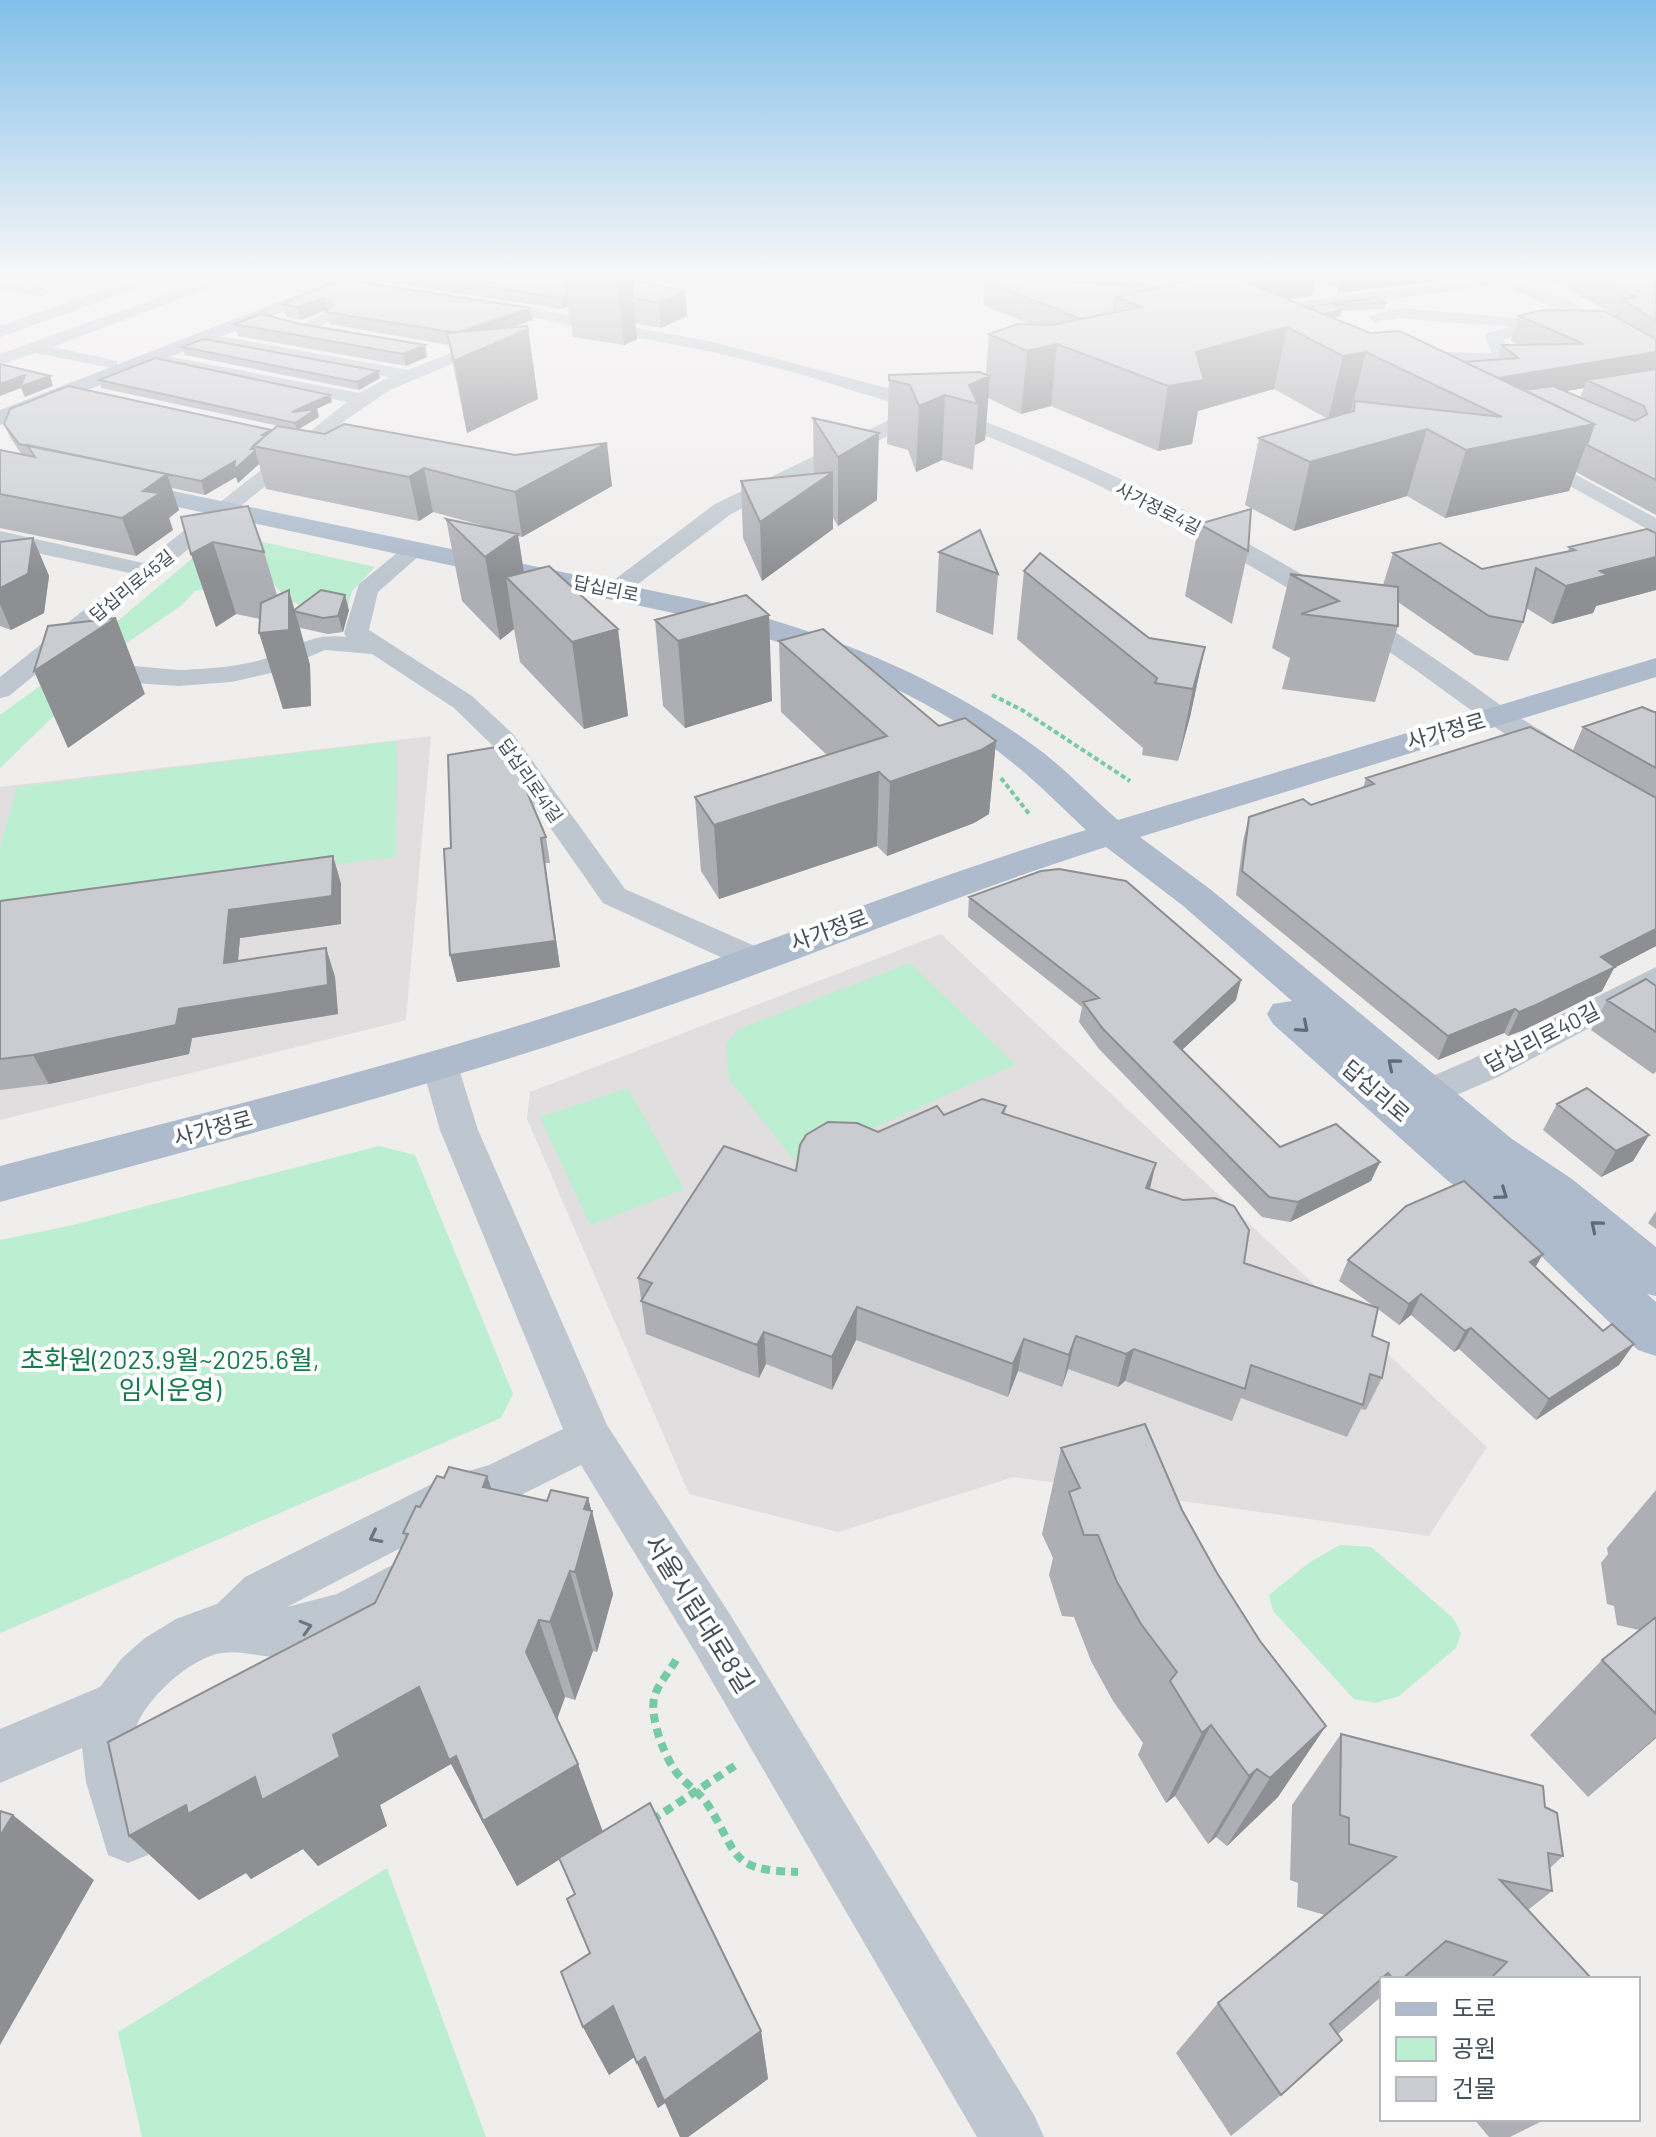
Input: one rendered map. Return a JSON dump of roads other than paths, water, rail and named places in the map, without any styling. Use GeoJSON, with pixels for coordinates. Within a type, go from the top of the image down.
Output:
{"type":"FeatureCollection","features":[{"type":"Feature","properties":{"kind":"main road"},"geometry":{"type":"LineString","coordinates":[[0,408],[83,376]]}},
{"type":"Feature","properties":{"kind":"main road"},"geometry":{"type":"LineString","coordinates":[[0,418],[107,376]]}},
{"type":"Feature","properties":{"kind":"main road","name":"답십리로"},"geometry":{"type":"LineString","coordinates":[[0,462],[614,591],[783,632],[904,682],[1020,751],[1111,833],[1196,897],[1427,1093],[1656,1276]]}},
{"type":"Feature","properties":{"kind":"main road","name":"사가정로"},"geometry":{"type":"LineString","coordinates":[[0,1184],[440,1066],[649,998],[752,958],[1111,833],[1656,667]]}},
{"type":"Feature","properties":{"kind":"main road","name":"답십리로"},"geometry":{"type":"LineString","coordinates":[[1111,833],[1164,907],[1465,1168],[1523,1209],[1656,1334]]}},
{"type":"Feature","properties":{"kind":"street"},"geometry":{"type":"LineString","coordinates":[[247,376],[364,400]]}},
{"type":"Feature","properties":{"kind":"street","name":"답십리로45길"},"geometry":{"type":"LineString","coordinates":[[0,690],[226,510],[306,441],[383,386],[406,376]]}},
{"type":"Feature","properties":{"kind":"street","name":"사가정로4길"},"geometry":{"type":"LineString","coordinates":[[826,376],[1032,447],[1236,549],[1309,591],[1575,767]]}},
{"type":"Feature","properties":{"kind":"street"},"geometry":{"type":"LineString","coordinates":[[1493,376],[1494,380]]}},
{"type":"Feature","properties":{"kind":"street"},"geometry":{"type":"LineString","coordinates":[[70,390],[112,399]]}},
{"type":"Feature","properties":{"kind":"street"},"geometry":{"type":"LineString","coordinates":[[614,591],[723,509],[925,409],[954,398]]}},
{"type":"Feature","properties":{"kind":"street"},"geometry":{"type":"LineString","coordinates":[[276,434],[306,441]]}},
{"type":"Feature","properties":{"kind":"street"},"geometry":{"type":"LineString","coordinates":[[1512,447],[1656,527]]}},
{"type":"Feature","properties":{"kind":"street"},"geometry":{"type":"LineString","coordinates":[[0,538],[150,571]]}},
{"type":"Feature","properties":{"kind":"street"},"geometry":{"type":"LineString","coordinates":[[375,647],[356,633],[367,589],[416,549]]}},
{"type":"Feature","properties":{"kind":"street"},"geometry":{"type":"LineString","coordinates":[[24,672],[52,669],[179,678],[271,665],[322,642],[375,647]]}},
{"type":"Feature","properties":{"kind":"street","name":"답십리로41길"},"geometry":{"type":"LineString","coordinates":[[375,647],[463,702],[503,740],[614,896],[752,958]]}},
{"type":"Feature","properties":{"kind":"street","name":"답십리로40길"},"geometry":{"type":"LineString","coordinates":[[1427,1093],[1485,1068],[1656,978]]}},
{"type":"Feature","properties":{"kind":"street","name":"서울시립대로8길"},"geometry":{"type":"LineString","coordinates":[[440,1066],[459,1130],[590,1438],[713,1634],[1012,2137]]}},
{"type":"Feature","properties":{"kind":"street"},"geometry":{"type":"LineString","coordinates":[[0,1756],[115,1707],[148,1667],[177,1645],[229,1627],[262,1633],[296,1631],[365,1605],[414,1579],[430,1567],[497,1484],[590,1438]]}},
{"type":"Feature","properties":{"kind":"street"},"geometry":{"type":"LineString","coordinates":[[115,1707],[107,1752],[128,1835]]}},
{"type":"Feature","properties":{"kind":"park label","name":"초화원(2023.9월~2025.6월, 임시운영)"},"geometry":{"type":"Point","coordinates":[170,1375]}}]}
